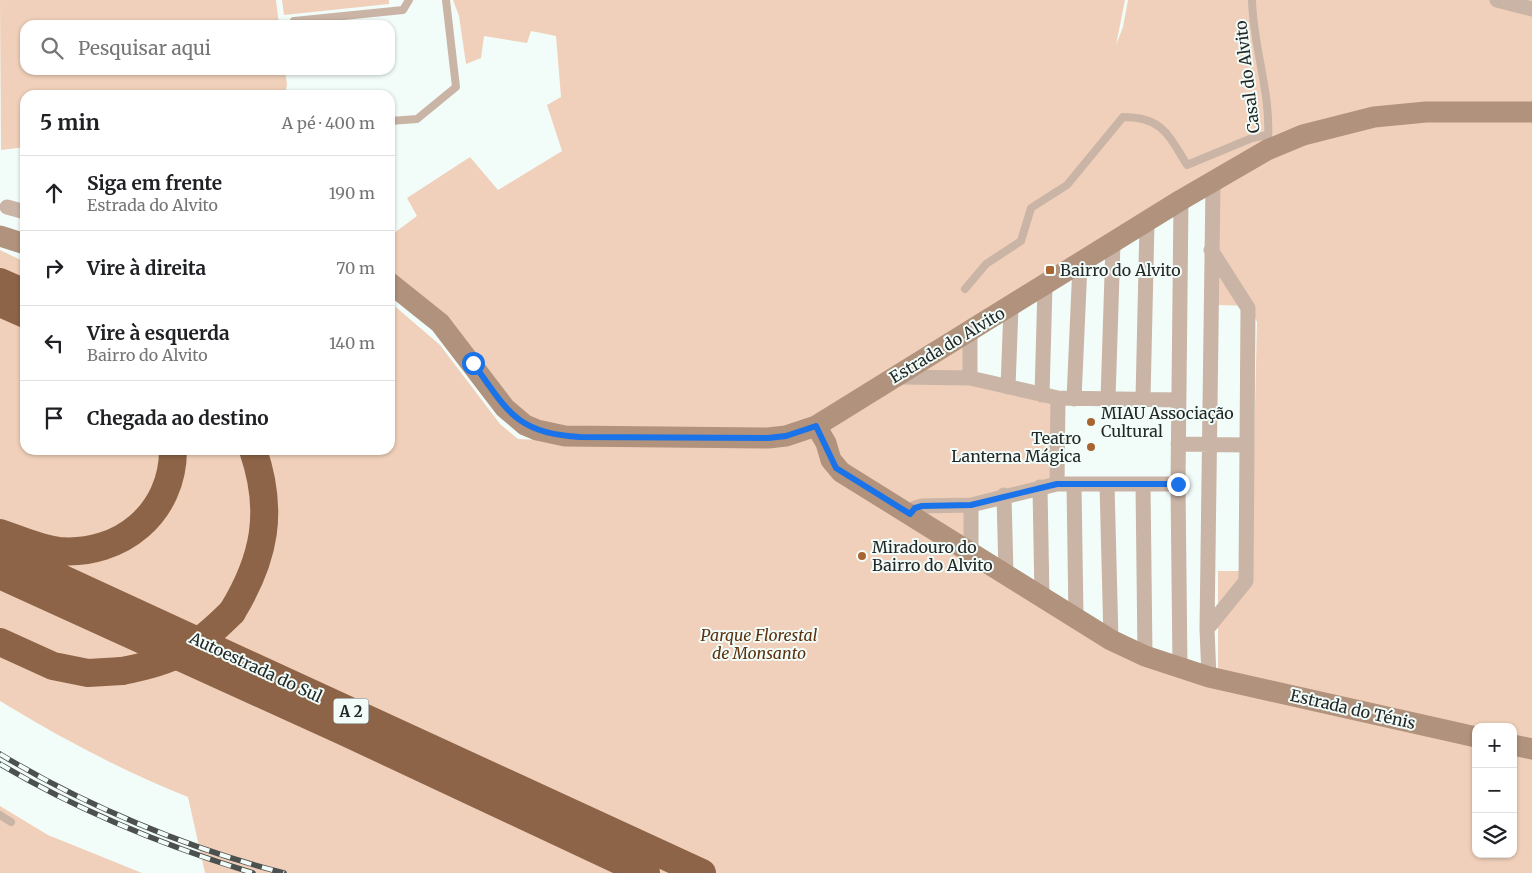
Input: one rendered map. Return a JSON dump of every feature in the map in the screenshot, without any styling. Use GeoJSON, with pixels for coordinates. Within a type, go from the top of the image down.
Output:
{"type":"FeatureCollection","features":[{"type":"Feature","properties":{"kind":"highway"},"geometry":{"type":"LineString","coordinates":[[0,282],[20,291]]}},
{"type":"Feature","properties":{"kind":"highway"},"geometry":{"type":"LineString","coordinates":[[0,303],[20,312]]}},
{"type":"Feature","properties":{"kind":"highway"},"geometry":{"type":"LineString","coordinates":[[0,533],[58,551],[94,550],[120,541],[144,522],[165,494],[173,468],[173,455]]}},
{"type":"Feature","properties":{"kind":"highway"},"geometry":{"type":"LineString","coordinates":[[0,642],[53,666],[88,673],[122,671],[157,664],[186,651],[209,635],[232,612],[248,585],[264,531],[264,499],[254,455]]}},
{"type":"Feature","properties":{"kind":"highway","name":"Autoestrada do Sul"},"geometry":{"type":"LineString","coordinates":[[0,550],[702,873]]}},
{"type":"Feature","properties":{"kind":"highway","name":"Autoestrada do Sul"},"geometry":{"type":"LineString","coordinates":[[0,575],[345,732],[646,873]]}},
{"type":"Feature","properties":{"kind":"street"},"geometry":{"type":"LineString","coordinates":[[1500,0],[1532,9]]}},
{"type":"Feature","properties":{"kind":"street","name":"Estrada do Alvito"},"geometry":{"type":"LineString","coordinates":[[395,287],[440,323],[515,418],[537,430],[580,437],[768,438],[786,436],[816,426],[1046,286],[1181,200],[1213,183],[1267,143],[1374,116],[1426,112],[1532,112]]}},
{"type":"Feature","properties":{"kind":"street"},"geometry":{"type":"LineString","coordinates":[[1213,183],[1208,629],[1219,679]]}},
{"type":"Feature","properties":{"kind":"street"},"geometry":{"type":"LineString","coordinates":[[1180,668],[1178,444],[1181,200]]}},
{"type":"Feature","properties":{"kind":"street"},"geometry":{"type":"LineString","coordinates":[[7,207],[20,211]]}},
{"type":"Feature","properties":{"kind":"street"},"geometry":{"type":"LineString","coordinates":[[1143,400],[1147,223]]}},
{"type":"Feature","properties":{"kind":"street"},"geometry":{"type":"LineString","coordinates":[[0,236],[20,242]]}},
{"type":"Feature","properties":{"kind":"street"},"geometry":{"type":"LineString","coordinates":[[1108,399],[1113,244]]}},
{"type":"Feature","properties":{"kind":"street"},"geometry":{"type":"LineString","coordinates":[[1208,629],[1246,581],[1248,308],[1211,250]]}},
{"type":"Feature","properties":{"kind":"street"},"geometry":{"type":"LineString","coordinates":[[1074,399],[1080,264]]}},
{"type":"Feature","properties":{"kind":"street"},"geometry":{"type":"LineString","coordinates":[[1042,395],[1046,286]]}},
{"type":"Feature","properties":{"kind":"street"},"geometry":{"type":"LineString","coordinates":[[1008,387],[1011,307]]}},
{"type":"Feature","properties":{"kind":"street"},"geometry":{"type":"LineString","coordinates":[[970,332],[970,378]]}},
{"type":"Feature","properties":{"kind":"street"},"geometry":{"type":"LineString","coordinates":[[899,374],[904,377],[970,378],[1058,398],[1179,400]]}},
{"type":"Feature","properties":{"kind":"street"},"geometry":{"type":"LineString","coordinates":[[1057,484],[1058,398]]}},
{"type":"Feature","properties":{"kind":"street","name":"Estrada do Ténis"},"geometry":{"type":"LineString","coordinates":[[816,426],[836,468],[1111,640],[1145,656],[1219,679],[1472,736]]}},
{"type":"Feature","properties":{"kind":"street"},"geometry":{"type":"LineString","coordinates":[[1178,444],[1246,445]]}},
{"type":"Feature","properties":{"kind":"street"},"geometry":{"type":"LineString","coordinates":[[910,514],[915,508],[922,506],[971,505],[1004,495],[1057,484],[1178,484]]}},
{"type":"Feature","properties":{"kind":"street"},"geometry":{"type":"LineString","coordinates":[[1074,484],[1076,618]]}},
{"type":"Feature","properties":{"kind":"street"},"geometry":{"type":"LineString","coordinates":[[1107,484],[1111,640]]}},
{"type":"Feature","properties":{"kind":"street"},"geometry":{"type":"LineString","coordinates":[[1142,484],[1145,656]]}},
{"type":"Feature","properties":{"kind":"street"},"geometry":{"type":"LineString","coordinates":[[1040,488],[1042,598]]}},
{"type":"Feature","properties":{"kind":"street"},"geometry":{"type":"LineString","coordinates":[[1004,495],[1006,574]]}},
{"type":"Feature","properties":{"kind":"street"},"geometry":{"type":"LineString","coordinates":[[971,505],[971,552]]}},
{"type":"Feature","properties":{"kind":"street"},"geometry":{"type":"LineString","coordinates":[[1517,746],[1532,749]]}},
{"type":"Feature","properties":{"kind":"lane"},"geometry":{"type":"LineString","coordinates":[[294,20],[403,10],[409,0]]}},
{"type":"Feature","properties":{"kind":"lane"},"geometry":{"type":"LineString","coordinates":[[395,121],[417,119],[456,86],[446,0]]}},
{"type":"Feature","properties":{"kind":"lane","name":"Casal do Alvito"},"geometry":{"type":"LineString","coordinates":[[1252,0],[1253,27],[1264,81],[1267,143]]}},
{"type":"Feature","properties":{"kind":"lane"},"geometry":{"type":"LineString","coordinates":[[965,288],[986,264],[1021,241],[1031,208],[1067,185],[1123,117],[1141,117],[1156,123],[1169,135],[1188,165],[1252,138],[1267,143]]}},
{"type":"Feature","properties":{"kind":"lane"},"geometry":{"type":"LineString","coordinates":[[0,816],[11,822]]}},
{"type":"Feature","properties":{"kind":"green space"},"geometry":{"type":"Polygon","coordinates":[[[0,0],[276,0],[278,20],[20,20],[20,75],[286,75],[287,84],[286,90],[20,90],[20,148],[1,150],[0,0]]]}},
{"type":"Feature","properties":{"kind":"green space"},"geometry":{"type":"Polygon","coordinates":[[[282,0],[389,0],[389,4],[284,15],[282,0]]]}},
{"type":"Feature","properties":{"kind":"green space","name":"Parque Florestal de Monsanto"},"geometry":{"type":"Polygon","coordinates":[[[453,0],[1125,0],[1116,45],[1123,27],[1128,0],[1532,0],[1532,873],[205,873],[188,797],[92,753],[0,701],[0,293],[20,302],[20,455],[395,455],[395,306],[440,345],[500,424],[518,439],[607,443],[540,425],[512,405],[444,315],[395,276],[395,232],[417,216],[407,198],[470,157],[498,190],[562,151],[547,105],[561,97],[556,36],[531,31],[527,43],[484,36],[481,58],[466,64],[459,16],[453,0]],[[1218,176],[969,326],[969,372],[1058,394],[1058,483],[968,501],[968,543],[1140,652],[1218,681],[1218,571],[1251,571],[1257,322],[1249,306],[1218,305],[1218,176]]]}},
{"type":"Feature","properties":{"kind":"green space"},"geometry":{"type":"Polygon","coordinates":[[[0,250],[20,260],[20,277],[0,268],[0,250]]]}},
{"type":"Feature","properties":{"kind":"green space"},"geometry":{"type":"Polygon","coordinates":[[[0,806],[48,835],[142,873],[0,873],[0,806]]]}},
{"type":"Feature","properties":{"kind":"railway"},"geometry":{"type":"LineString","coordinates":[[0,754],[66,791],[138,824],[211,851],[284,873]]}},
{"type":"Feature","properties":{"kind":"railway"},"geometry":{"type":"LineString","coordinates":[[0,764],[60,797],[123,826],[187,851],[253,873]]}},
{"type":"Feature","properties":{"kind":"place","name":"Bairro do Alvito"},"geometry":{"type":"Point","coordinates":[1050,270]}},
{"type":"Feature","properties":{"kind":"place","name":"MIAU Associação Cultural"},"geometry":{"type":"Point","coordinates":[1091,422]}},
{"type":"Feature","properties":{"kind":"place","name":"Teatro Lanterna Mágica"},"geometry":{"type":"Point","coordinates":[1091,447]}},
{"type":"Feature","properties":{"kind":"place","name":"Miradouro do Bairro do Alvito"},"geometry":{"type":"Point","coordinates":[862,556]}},
{"type":"Feature","properties":{"kind":"route"},"geometry":{"type":"LineString","coordinates":[[473,363],[515,418],[525,425],[551,434],[580,437],[768,438],[786,436],[816,426],[826,443],[831,460],[836,468],[910,514],[915,508],[922,506],[971,505],[1004,495],[1057,484],[1178,484]]}}]}
